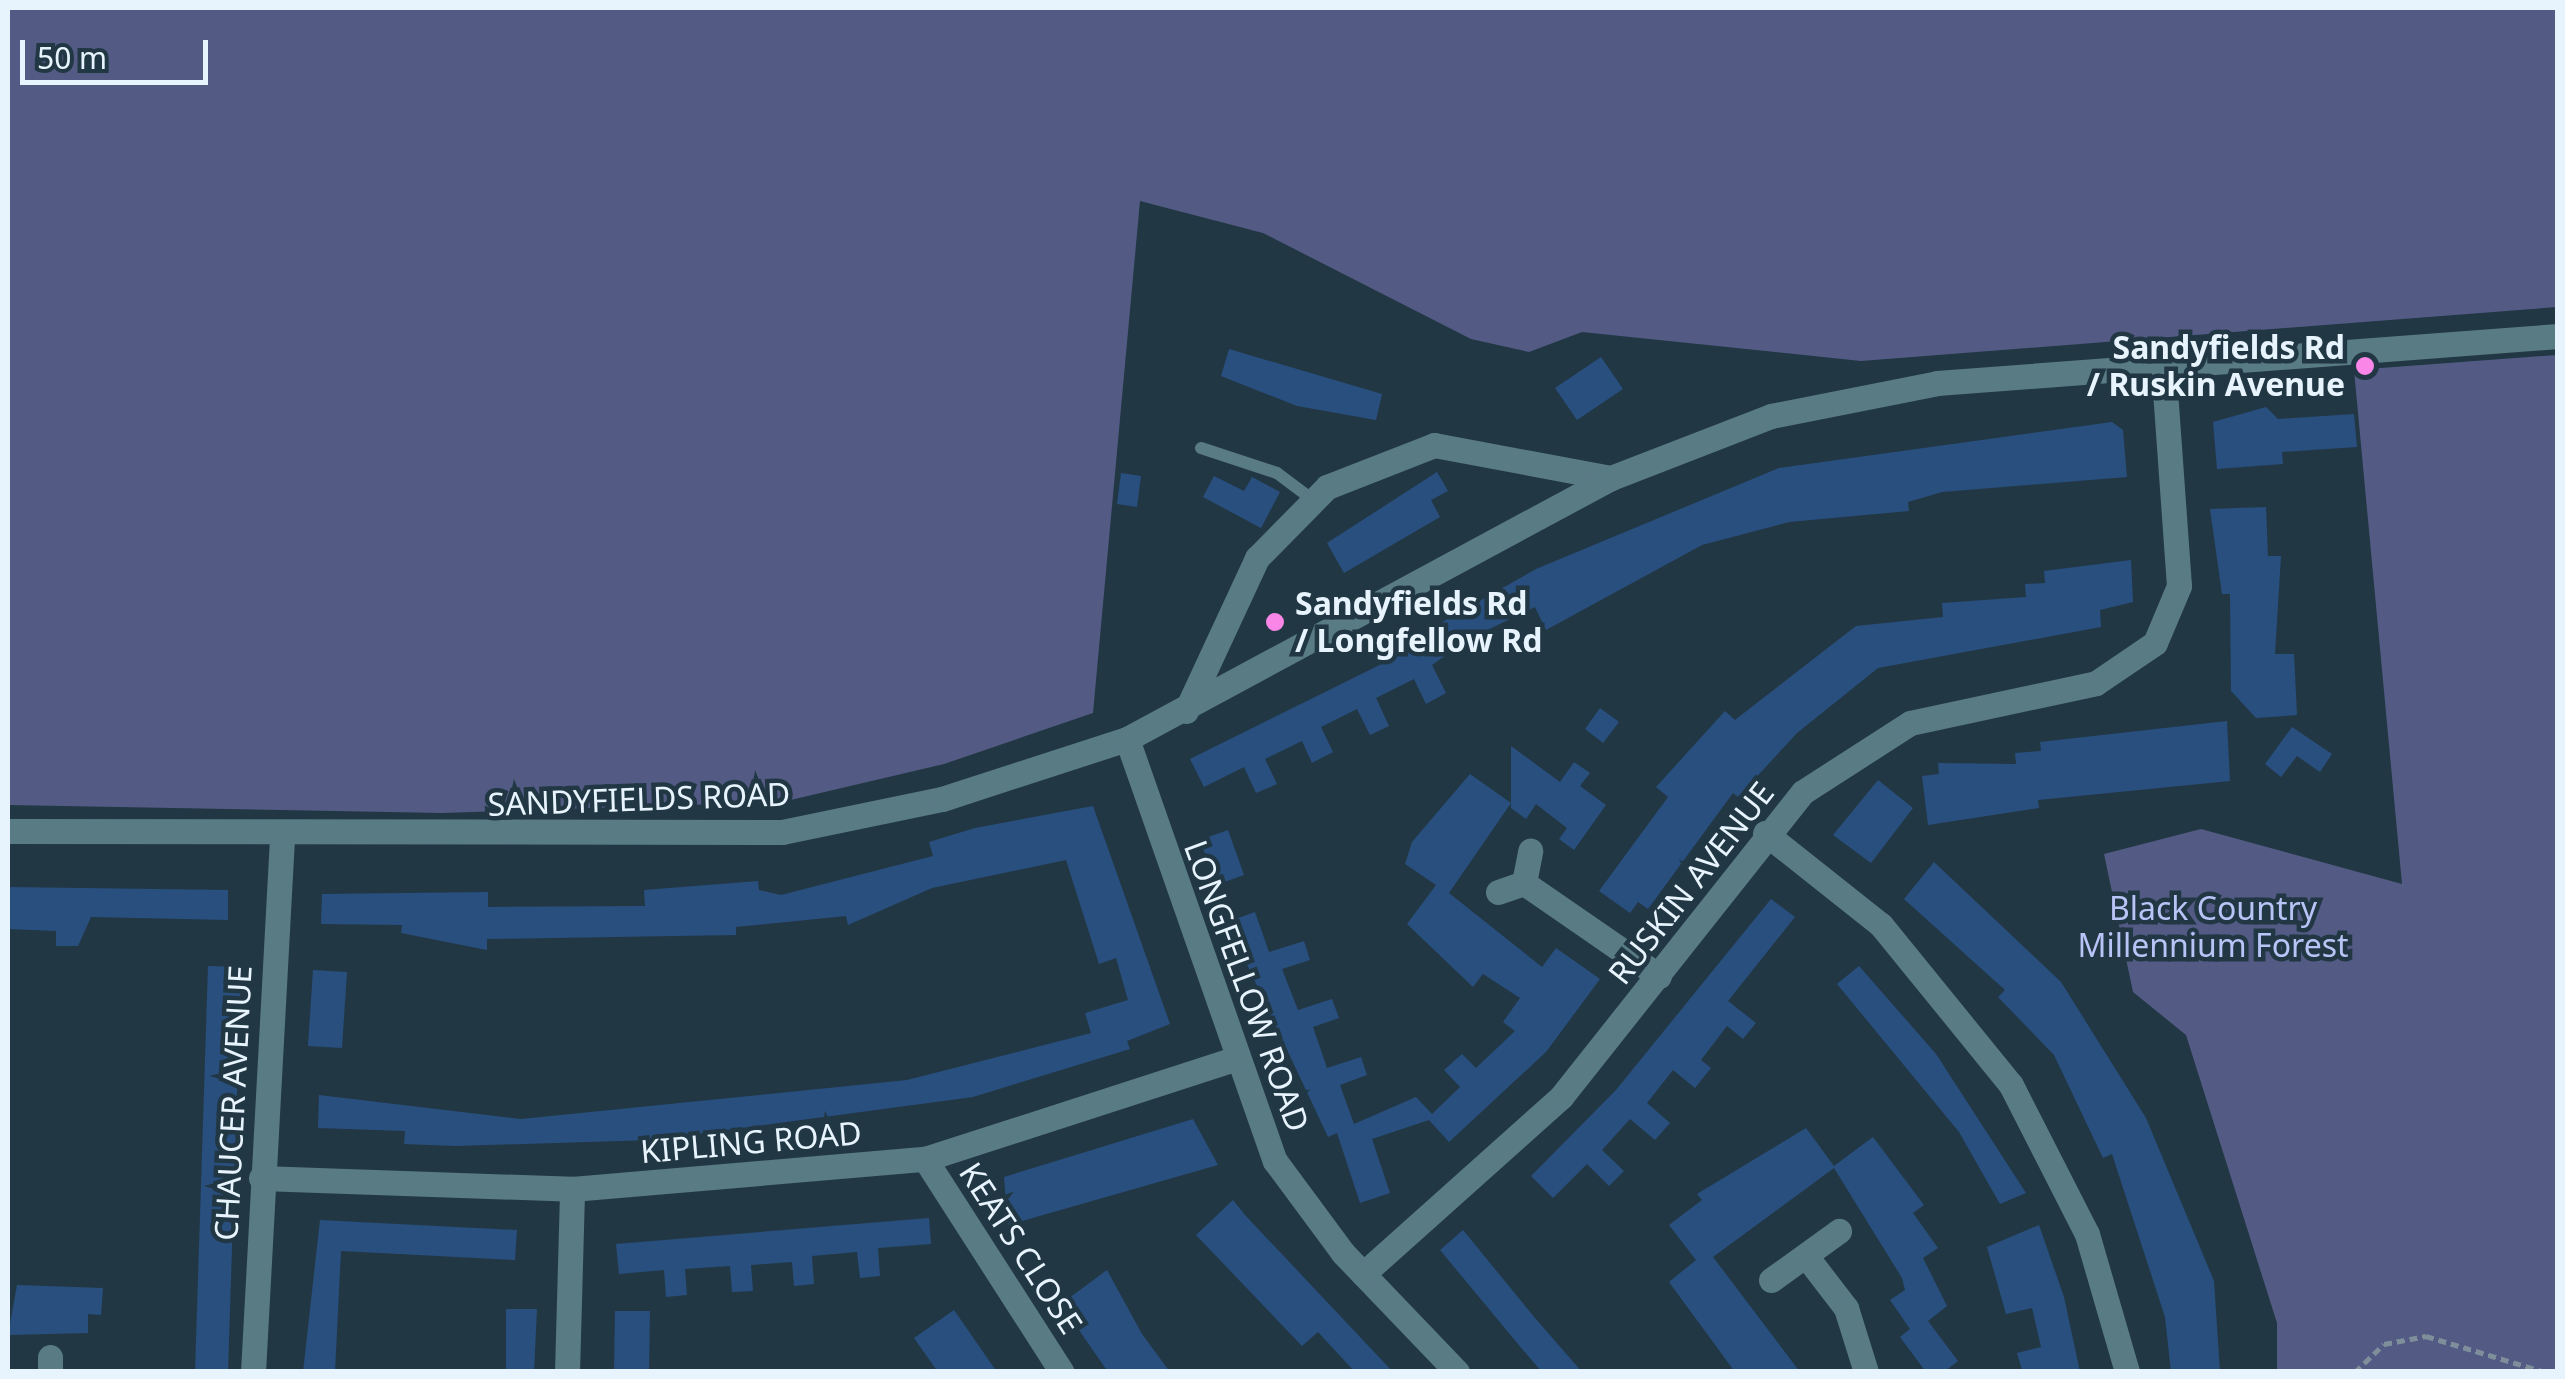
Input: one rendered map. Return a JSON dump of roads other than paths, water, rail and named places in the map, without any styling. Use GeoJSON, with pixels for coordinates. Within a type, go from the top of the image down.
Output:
{"type":"FeatureCollection","features":[{"type":"Feature","properties":{"kind":"street","name":"SANDYFIELDS ROAD"},"geometry":{"type":"LineString","coordinates":[[8,831],[282,838],[782,832],[942,799],[1127,740],[1186,712],[1611,478],[1790,412],[1937,383],[2558,336]]}},
{"type":"Feature","properties":{"kind":"street","name":"RUSKIN AVENUE"},"geometry":{"type":"LineString","coordinates":[[1362,1274],[1562,1097],[1659,976],[1765,833],[1857,750],[1910,723],[2096,683],[2155,643],[2179,586],[2163,364]]}},
{"type":"Feature","properties":{"kind":"street"},"geometry":{"type":"LineString","coordinates":[[1186,712],[1257,558],[1313,500],[1434,445],[1611,478]]}},
{"type":"Feature","properties":{"kind":"street","name":"LONGFELLOW ROAD"},"geometry":{"type":"LineString","coordinates":[[1127,740],[1232,1060],[1275,1161],[1362,1274],[1457,1372]]}},
{"type":"Feature","properties":{"kind":"street"},"geometry":{"type":"LineString","coordinates":[[1765,833],[1881,925],[2011,1085],[2087,1234],[2127,1372]]}},
{"type":"Feature","properties":{"kind":"street","name":"CHAUCER AVENUE"},"geometry":{"type":"LineString","coordinates":[[252,1372],[282,838]]}},
{"type":"Feature","properties":{"kind":"street"},"geometry":{"type":"LineString","coordinates":[[1524,882],[1530,851]]}},
{"type":"Feature","properties":{"kind":"street"},"geometry":{"type":"LineString","coordinates":[[1524,882],[1659,976]]}},
{"type":"Feature","properties":{"kind":"street"},"geometry":{"type":"LineString","coordinates":[[1498,892],[1524,882]]}},
{"type":"Feature","properties":{"kind":"street","name":"KIPLING ROAD"},"geometry":{"type":"LineString","coordinates":[[260,1178],[572,1189],[925,1159],[1232,1060]]}},
{"type":"Feature","properties":{"kind":"street","name":"KEATS CLOSE"},"geometry":{"type":"LineString","coordinates":[[925,1159],[1062,1372]]}},
{"type":"Feature","properties":{"kind":"street"},"geometry":{"type":"LineString","coordinates":[[567,1372],[572,1189]]}},
{"type":"Feature","properties":{"kind":"street"},"geometry":{"type":"LineString","coordinates":[[1771,1280],[1839,1231]]}},
{"type":"Feature","properties":{"kind":"street"},"geometry":{"type":"LineString","coordinates":[[1806,1256],[1846,1308],[1866,1372]]}},
{"type":"Feature","properties":{"kind":"lane"},"geometry":{"type":"LineString","coordinates":[[1201,448],[1278,472],[1313,500]]}},
{"type":"Feature","properties":{"kind":"place","name":"Sandyfields Rd / Ruskin Avenue"},"geometry":{"type":"Point","coordinates":[2365,366]}},
{"type":"Feature","properties":{"kind":"place","name":"Sandyfields Rd / Longfellow Rd"},"geometry":{"type":"Point","coordinates":[1275,622]}},
{"type":"Feature","properties":{"kind":"park label","name":"Black Country Millennium Forest"},"geometry":{"type":"Point","coordinates":[2213,928]}}]}
